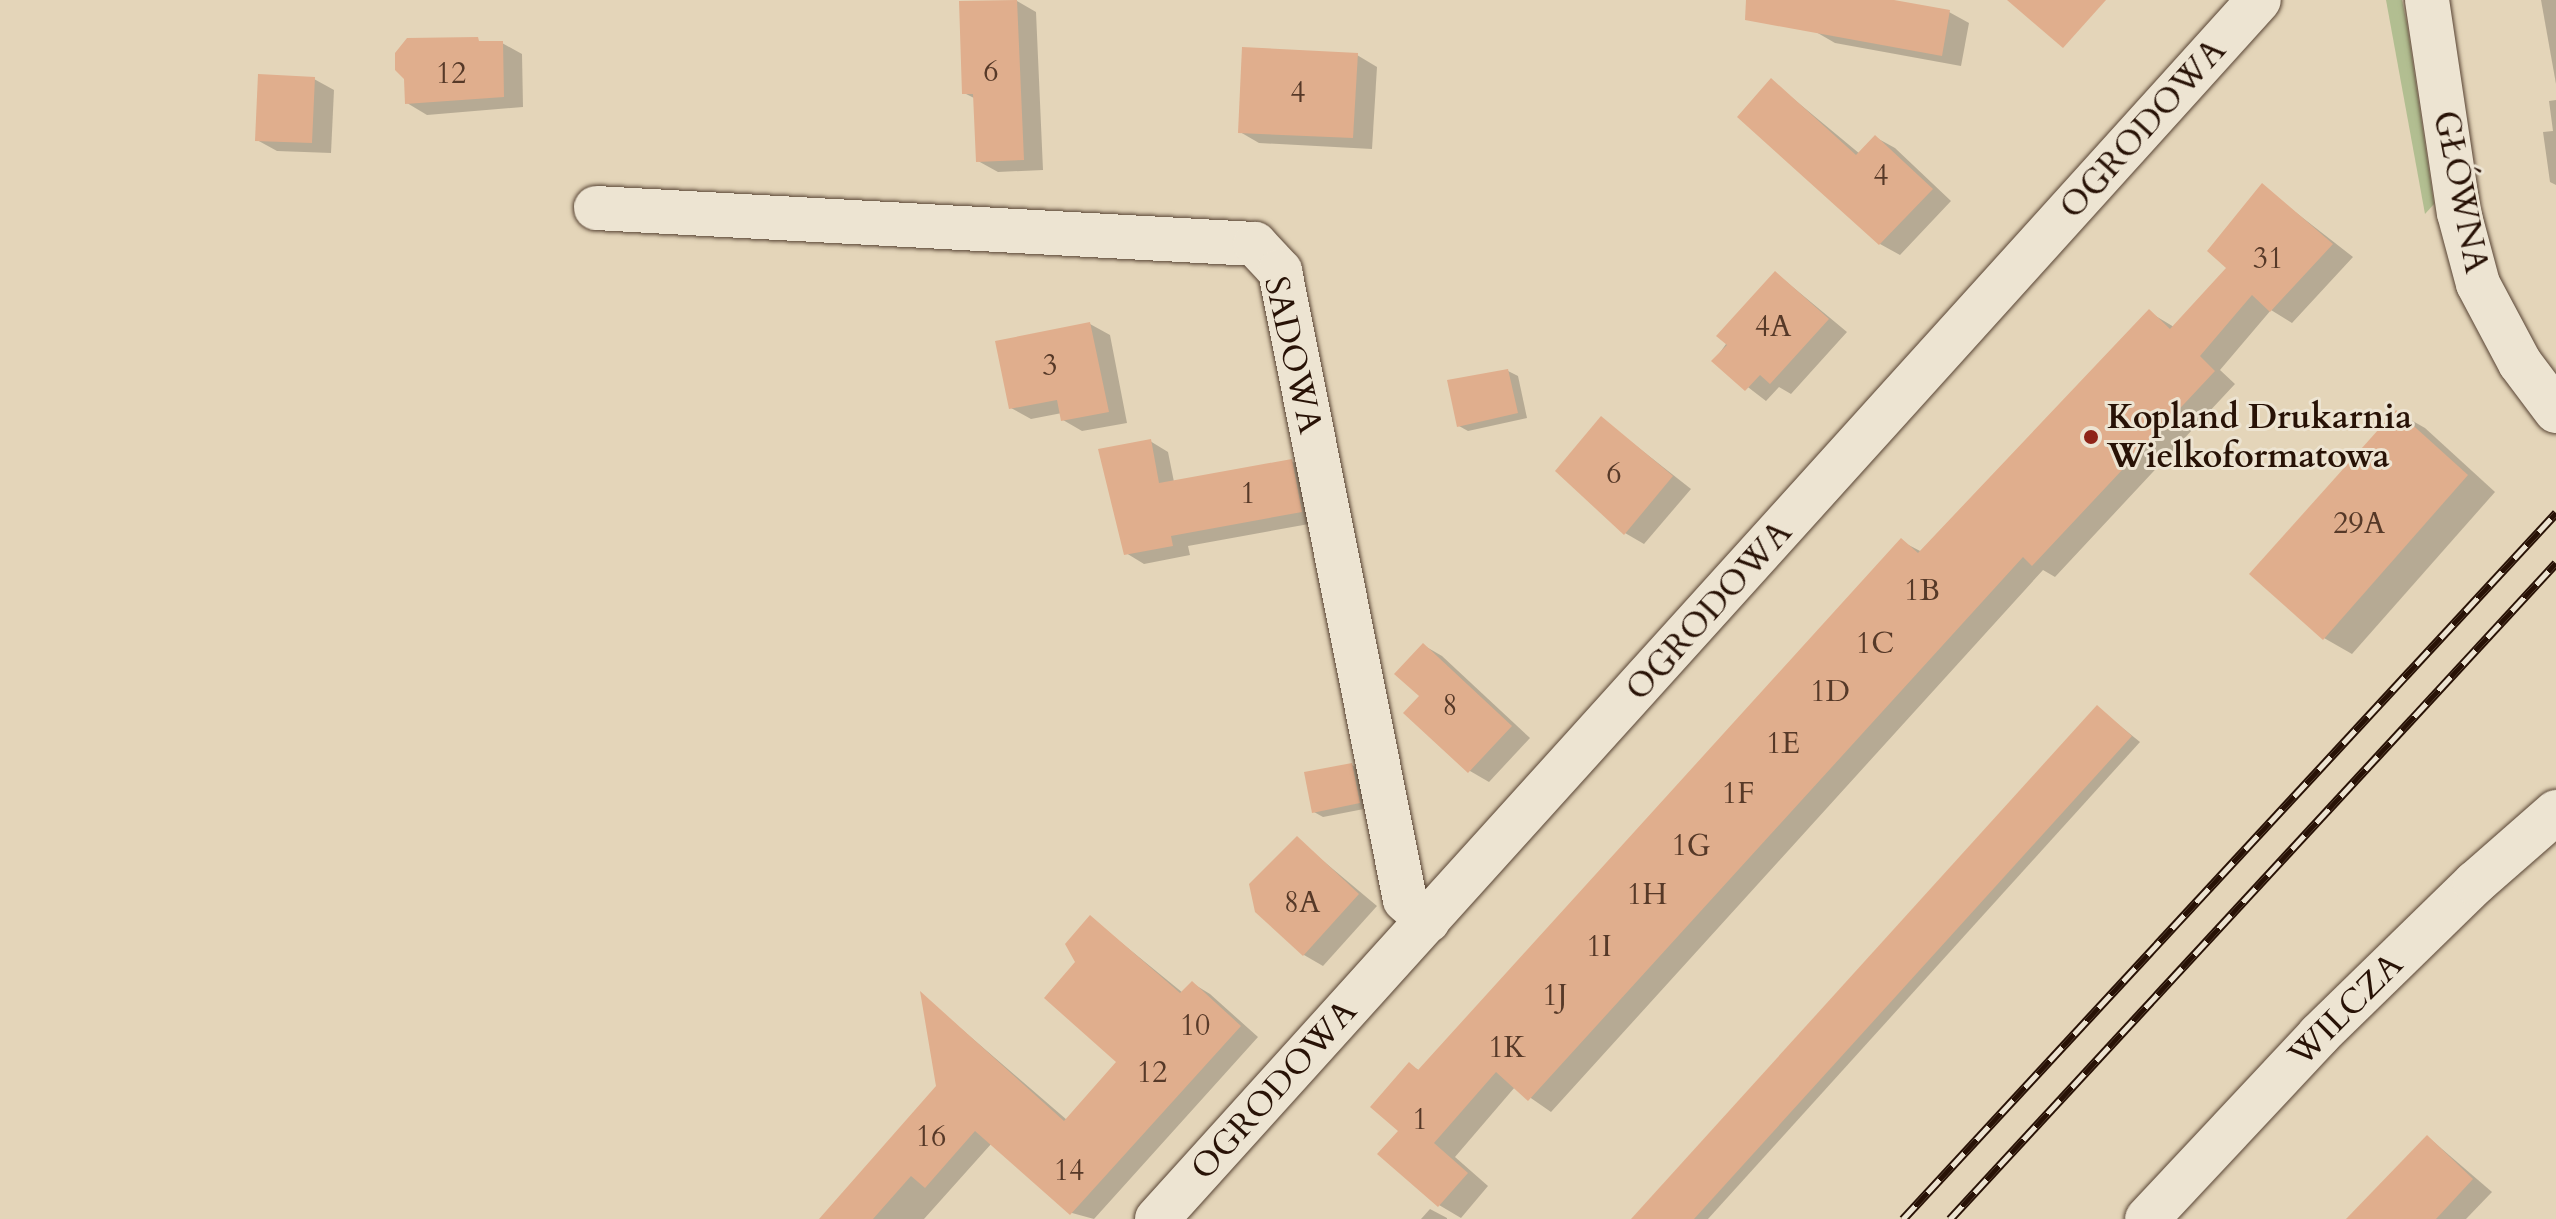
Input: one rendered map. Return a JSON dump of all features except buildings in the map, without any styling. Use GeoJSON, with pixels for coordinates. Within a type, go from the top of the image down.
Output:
{"type":"FeatureCollection","features":[{"type":"Feature","properties":{"kind":"street","name":"OGRODOWA"},"geometry":{"type":"LineString","coordinates":[[1157,1219],[2259,0]]}},
{"type":"Feature","properties":{"kind":"street","name":"GŁÓWNA"},"geometry":{"type":"LineString","coordinates":[[2427,0],[2459,213],[2478,284],[2520,363],[2556,411]]}},
{"type":"Feature","properties":{"kind":"street","name":"SADOWA"},"geometry":{"type":"LineString","coordinates":[[596,208],[1255,244],[1280,271],[1405,900],[1428,921]]}},
{"type":"Feature","properties":{"kind":"street","name":"WILCZA"},"geometry":{"type":"LineString","coordinates":[[2147,1219],[2319,1035],[2475,883],[2556,812]]}},
{"type":"Feature","properties":{"kind":"green space"},"geometry":{"type":"Polygon","coordinates":[[[2386,0],[2402,0],[2407,24],[2434,204],[2425,214],[2386,0]]]}},
{"type":"Feature","properties":{"kind":"railway"},"geometry":{"type":"LineString","coordinates":[[1903,1219],[2556,513]]}},
{"type":"Feature","properties":{"kind":"railway"},"geometry":{"type":"LineString","coordinates":[[1950,1219],[2556,563]]}},
{"type":"Feature","properties":{"kind":"place","name":"Kopland Drukarnia Wielkoformatowa"},"geometry":{"type":"Point","coordinates":[2091,437]}}]}
